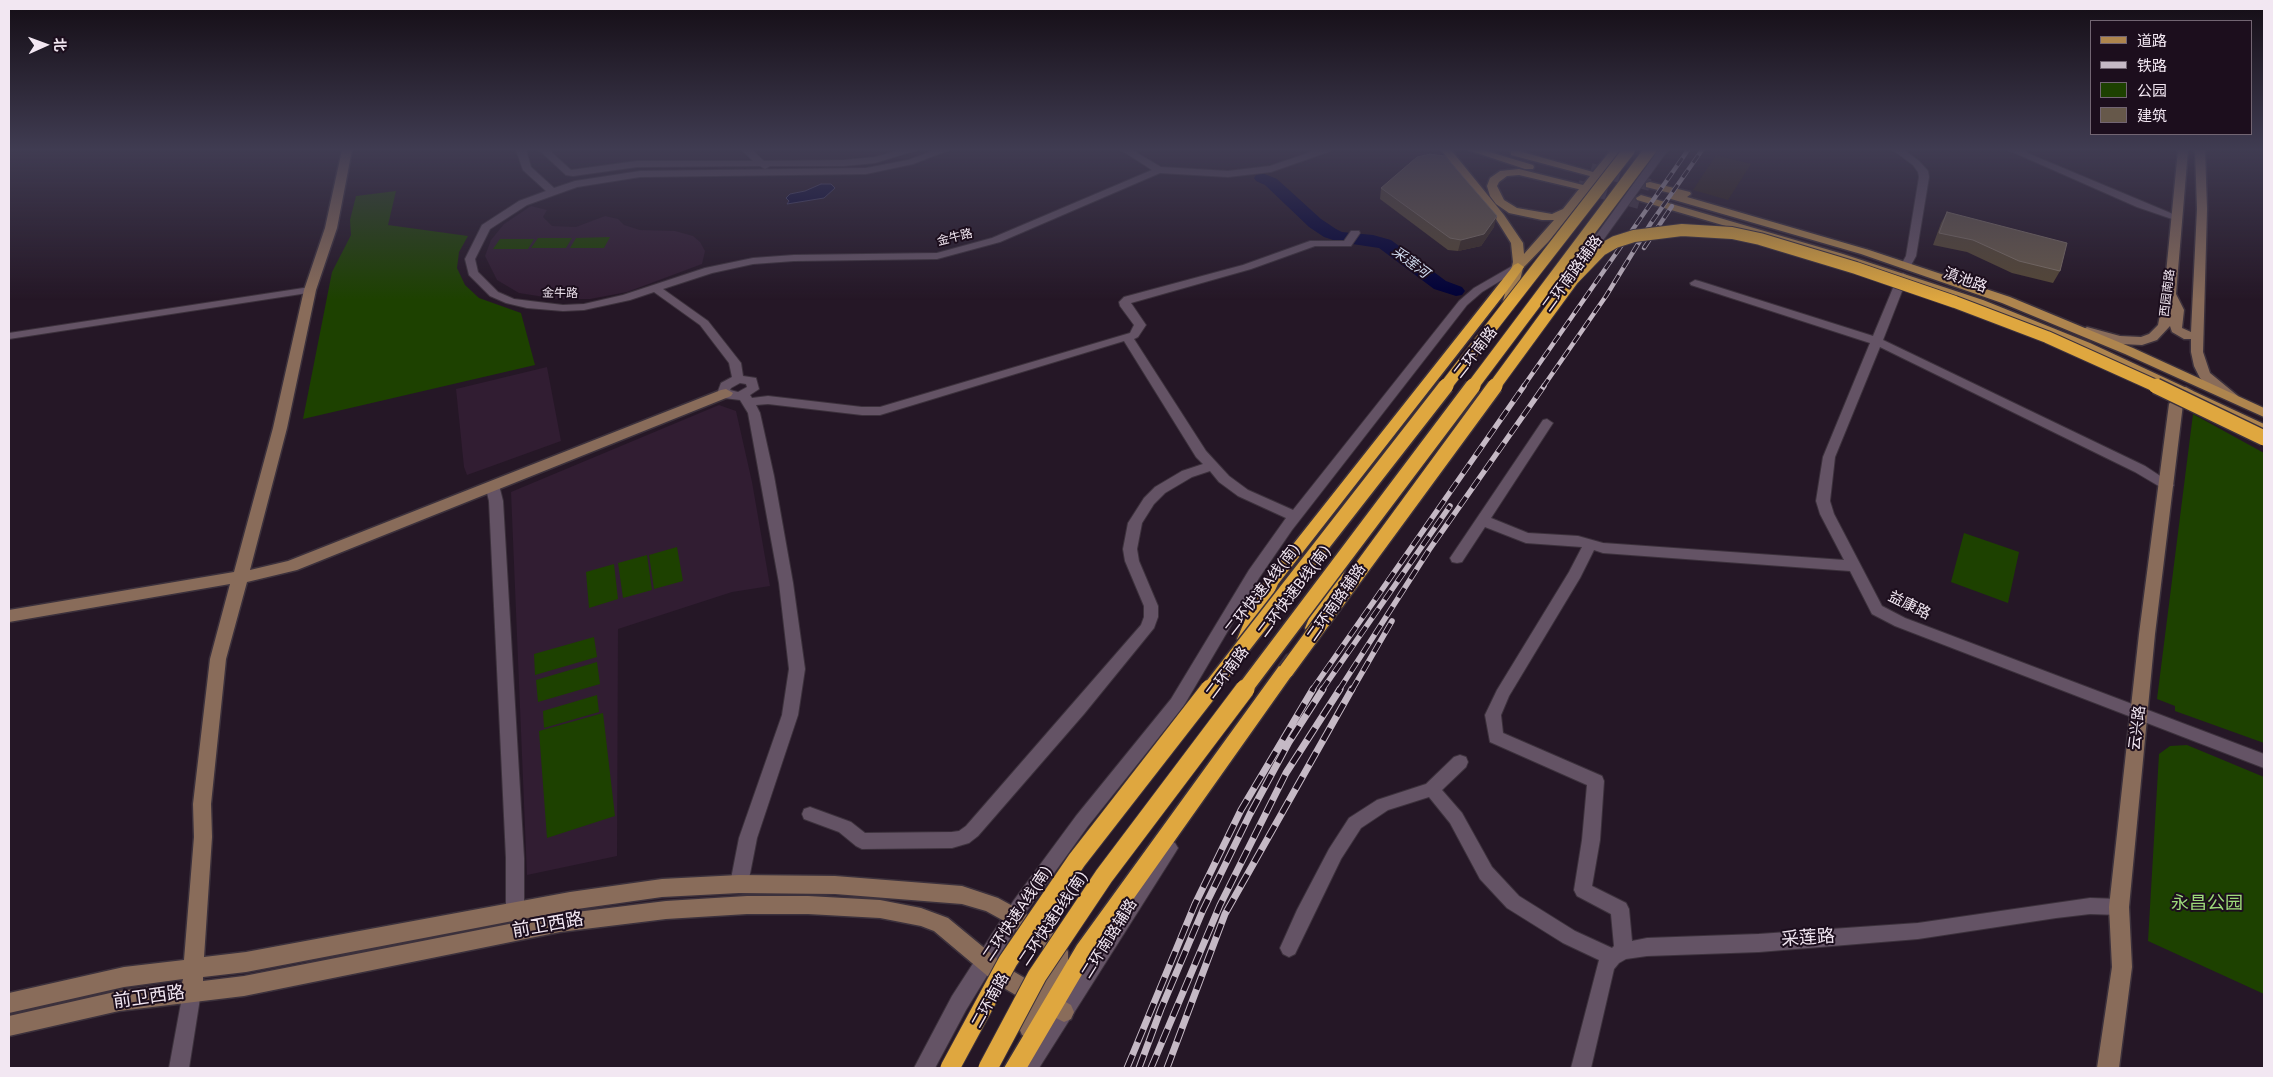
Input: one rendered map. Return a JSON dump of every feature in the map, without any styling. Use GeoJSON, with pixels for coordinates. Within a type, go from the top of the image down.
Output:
{"type":"FeatureCollection","features":[{"type":"Feature","properties":{"kind":"highway","name":"二环快速A线(南)"},"geometry":{"type":"LineString","coordinates":[[950,1068],[993,986],[1042,909],[1583,200]]}},
{"type":"Feature","properties":{"kind":"highway","name":"二环快速B线(南)"},"geometry":{"type":"LineString","coordinates":[[988,1068],[1023,1000],[1069,925],[1120,853],[1610,200]]}},
{"type":"Feature","properties":{"kind":"highway"},"geometry":{"type":"LineString","coordinates":[[1015,1068],[1053,1006],[1068,976],[1141,869],[1564,291],[1587,263],[1601,250],[1615,242],[1642,234],[1671,231],[1718,232],[1760,239],[1909,285],[2064,344],[2167,390],[2264,438]]}},
{"type":"Feature","properties":{"kind":"highway"},"geometry":{"type":"LineString","coordinates":[[1232,661],[1245,640],[1262,599],[1273,580],[1518,266]]}},
{"type":"Feature","properties":{"kind":"highway"},"geometry":{"type":"LineString","coordinates":[[1274,648],[1305,610],[1381,537],[1401,513]]}},
{"type":"Feature","properties":{"kind":"highway"},"geometry":{"type":"LineString","coordinates":[[1286,671],[1314,625],[1340,564],[1357,537]]}},
{"type":"Feature","properties":{"kind":"main road"},"geometry":{"type":"LineString","coordinates":[[192,992],[203,838],[202,804],[218,660],[280,428],[310,290],[332,228],[337,200]]}},
{"type":"Feature","properties":{"kind":"main road"},"geometry":{"type":"LineString","coordinates":[[1485,200],[1511,233],[1519,253],[1510,300],[1504,316]]}},
{"type":"Feature","properties":{"kind":"main road"},"geometry":{"type":"LineString","coordinates":[[1499,200],[1519,213],[1547,217],[1566,212]]}},
{"type":"Feature","properties":{"kind":"main road"},"geometry":{"type":"LineString","coordinates":[[1518,266],[1544,241],[1576,200]]}},
{"type":"Feature","properties":{"kind":"main road","name":"二环南路"},"geometry":{"type":"LineString","coordinates":[[956,1068],[1004,977],[1034,930],[1098,840],[1504,316],[1586,200]]}},
{"type":"Feature","properties":{"kind":"main road","name":"二环南路"},"geometry":{"type":"LineString","coordinates":[[983,1068],[1024,989],[1052,943],[1122,844],[1610,200]]}},
{"type":"Feature","properties":{"kind":"main road","name":"滇池路"},"geometry":{"type":"LineString","coordinates":[[1666,200],[1801,238],[2062,322],[2264,413]]}},
{"type":"Feature","properties":{"kind":"main road","name":"西园南路"},"geometry":{"type":"LineString","coordinates":[[2062,322],[2111,338],[2135,341],[2148,339],[2157,334],[2164,326],[2170,294],[2177,200]]}},
{"type":"Feature","properties":{"kind":"main road","name":"西园南路"},"geometry":{"type":"LineString","coordinates":[[2202,200],[2196,334],[2198,357],[2206,375],[2218,388],[2246,404]]}},
{"type":"Feature","properties":{"kind":"main road","name":"滇池路"},"geometry":{"type":"LineString","coordinates":[[1904,271],[2035,324],[2186,391],[2264,429]]}},
{"type":"Feature","properties":{"kind":"main road"},"geometry":{"type":"LineString","coordinates":[[2170,294],[2178,310],[2176,329],[2188,336],[2196,334]]}},
{"type":"Feature","properties":{"kind":"main road","name":"云兴路"},"geometry":{"type":"LineString","coordinates":[[2108,1068],[2122,967],[2119,907],[2147,634],[2176,404],[2186,391]]}},
{"type":"Feature","properties":{"kind":"main road"},"geometry":{"type":"LineString","coordinates":[[9,616],[292,566],[726,393]]}},
{"type":"Feature","properties":{"kind":"main road","name":"前卫西路"},"geometry":{"type":"LineString","coordinates":[[9,1003],[124,977],[246,962],[515,911],[662,888],[739,884],[835,884],[928,891],[970,897],[992,904],[1052,943]]}},
{"type":"Feature","properties":{"kind":"main road","name":"前卫西路"},"geometry":{"type":"LineString","coordinates":[[9,1026],[119,1001],[244,986],[560,922],[666,910],[730,906],[808,905],[880,909],[921,917],[941,924],[1004,977],[1053,1006]]}},
{"type":"Feature","properties":{"kind":"main road"},"geometry":{"type":"LineString","coordinates":[[1008,1068],[1053,1006],[1054,982],[1058,970],[1058,952],[1052,943]]}},
{"type":"Feature","properties":{"kind":"street","name":"金牛路"},"geometry":{"type":"LineString","coordinates":[[527,200],[486,227],[478,239],[470,259],[473,273],[494,294],[510,301],[527,305],[563,308],[602,304],[656,289],[709,270],[753,261],[794,258],[921,257],[962,251],[1033,225],[1090,200]]}},
{"type":"Feature","properties":{"kind":"street","name":"二环南路辅路"},"geometry":{"type":"LineString","coordinates":[[1028,1068],[1053,1006],[1157,866],[1429,472],[1626,200]]}},
{"type":"Feature","properties":{"kind":"street","name":"益康路"},"geometry":{"type":"LineString","coordinates":[[1920,200],[1911,256],[1829,456],[1822,501],[1877,610],[1887,616],[2264,761]]}},
{"type":"Feature","properties":{"kind":"street"},"geometry":{"type":"LineString","coordinates":[[2131,200],[2175,216]]}},
{"type":"Feature","properties":{"kind":"street"},"geometry":{"type":"LineString","coordinates":[[746,398],[753,389],[754,384],[750,380],[738,379],[726,386],[726,393],[732,396],[746,398],[862,411],[880,411],[1128,338],[1134,335],[1140,325],[1126,306],[1125,302],[1128,299],[1247,267],[1314,243],[1352,238]]}},
{"type":"Feature","properties":{"kind":"street"},"geometry":{"type":"LineString","coordinates":[[924,1068],[984,961],[1013,916],[1077,828],[1177,702],[1254,574],[1295,517],[1463,303],[1478,290],[1518,266]]}},
{"type":"Feature","properties":{"kind":"street"},"geometry":{"type":"LineString","coordinates":[[1695,283],[1876,341],[2140,469],[2167,485]]}},
{"type":"Feature","properties":{"kind":"street"},"geometry":{"type":"LineString","coordinates":[[656,289],[704,323],[735,363],[738,379]]}},
{"type":"Feature","properties":{"kind":"street"},"geometry":{"type":"LineString","coordinates":[[9,336],[310,290]]}},
{"type":"Feature","properties":{"kind":"street"},"geometry":{"type":"LineString","coordinates":[[1128,338],[1201,454],[1224,479],[1243,493],[1295,517]]}},
{"type":"Feature","properties":{"kind":"street"},"geometry":{"type":"LineString","coordinates":[[739,884],[748,838],[790,714],[797,669],[786,583],[767,476],[754,413],[746,398]]}},
{"type":"Feature","properties":{"kind":"street"},"geometry":{"type":"LineString","coordinates":[[1457,558],[1547,423]]}},
{"type":"Feature","properties":{"kind":"street"},"geometry":{"type":"LineString","coordinates":[[810,814],[845,827],[862,840],[952,840],[963,838],[972,831],[1148,628],[1151,606],[1132,561],[1130,549],[1135,524],[1149,501],[1160,490],[1187,474],[1212,466]]}},
{"type":"Feature","properties":{"kind":"street"},"geometry":{"type":"LineString","coordinates":[[492,486],[496,511],[515,848],[515,911]]}},
{"type":"Feature","properties":{"kind":"street"},"geometry":{"type":"LineString","coordinates":[[1482,520],[1526,538],[1578,541],[1628,550],[1854,566]]}},
{"type":"Feature","properties":{"kind":"street"},"geometry":{"type":"LineString","coordinates":[[1581,1068],[1606,966],[1618,954],[1620,908],[1584,890],[1596,782],[1496,737],[1493,715],[1502,694],[1575,574],[1590,544]]}},
{"type":"Feature","properties":{"kind":"street"},"geometry":{"type":"LineString","coordinates":[[1289,948],[1302,916],[1355,824],[1383,805],[1432,789],[1460,762]]}},
{"type":"Feature","properties":{"kind":"street"},"geometry":{"type":"LineString","coordinates":[[1432,789],[1456,818],[1486,873],[1513,902],[1569,937],[1618,954]]}},
{"type":"Feature","properties":{"kind":"street","name":"采莲路"},"geometry":{"type":"LineString","coordinates":[[1618,954],[1647,947],[1759,943],[1918,931],[2056,910],[2090,906],[2119,907]]}},
{"type":"Feature","properties":{"kind":"street"},"geometry":{"type":"LineString","coordinates":[[179,1068],[192,992]]}},
{"type":"Feature","properties":{"kind":"shaded area"},"geometry":{"type":"Polygon","coordinates":[[[788,200],[810,200],[787,204],[788,200]]]}},
{"type":"Feature","properties":{"kind":"shaded area"},"geometry":{"type":"Polygon","coordinates":[[[531,206],[547,210],[543,217],[552,226],[576,227],[605,216],[618,219],[624,225],[640,230],[675,231],[693,236],[700,242],[705,251],[702,264],[627,292],[590,299],[557,299],[519,293],[497,280],[485,256],[491,240],[504,224],[531,206]]]}},
{"type":"Feature","properties":{"kind":"shaded area"},"geometry":{"type":"Polygon","coordinates":[[[547,367],[561,441],[467,475],[464,467],[456,389],[547,367]]]}},
{"type":"Feature","properties":{"kind":"shaded area"},"geometry":{"type":"Polygon","coordinates":[[[719,405],[736,411],[752,482],[770,586],[732,592],[618,629],[617,856],[527,875],[511,492],[719,405]]]}},
{"type":"Feature","properties":{"kind":"green space"},"geometry":{"type":"Polygon","coordinates":[[[355,200],[394,200],[388,225],[468,236],[459,252],[457,268],[465,285],[479,298],[521,313],[535,365],[303,419],[332,272],[351,235],[350,220],[355,200]]]}},
{"type":"Feature","properties":{"kind":"green space"},"geometry":{"type":"Polygon","coordinates":[[[610,237],[604,248],[570,248],[576,238],[610,237]]]}},
{"type":"Feature","properties":{"kind":"green space"},"geometry":{"type":"Polygon","coordinates":[[[538,238],[572,238],[566,248],[531,248],[538,238]]]}},
{"type":"Feature","properties":{"kind":"green space"},"geometry":{"type":"Polygon","coordinates":[[[500,239],[534,239],[528,249],[493,249],[500,239]]]}},
{"type":"Feature","properties":{"kind":"green space"},"geometry":{"type":"Polygon","coordinates":[[[2193,414],[2264,453],[2264,743],[2175,711],[2175,706],[2157,699],[2193,414]]]}},
{"type":"Feature","properties":{"kind":"green space"},"geometry":{"type":"Polygon","coordinates":[[[1964,533],[2019,552],[2008,603],[1951,582],[1964,533]]]}},
{"type":"Feature","properties":{"kind":"green space"},"geometry":{"type":"Polygon","coordinates":[[[677,547],[683,581],[654,589],[649,555],[677,547]]]}},
{"type":"Feature","properties":{"kind":"green space"},"geometry":{"type":"Polygon","coordinates":[[[647,555],[652,590],[623,598],[618,563],[647,555]]]}},
{"type":"Feature","properties":{"kind":"green space"},"geometry":{"type":"Polygon","coordinates":[[[614,564],[618,599],[589,608],[586,572],[614,564]]]}},
{"type":"Feature","properties":{"kind":"green space"},"geometry":{"type":"Polygon","coordinates":[[[594,637],[597,657],[535,675],[534,654],[594,637]]]}},
{"type":"Feature","properties":{"kind":"green space"},"geometry":{"type":"Polygon","coordinates":[[[597,662],[600,684],[538,702],[536,680],[597,662]]]}},
{"type":"Feature","properties":{"kind":"green space"},"geometry":{"type":"Polygon","coordinates":[[[597,695],[599,712],[544,728],[543,711],[597,695]]]}},
{"type":"Feature","properties":{"kind":"green space"},"geometry":{"type":"Polygon","coordinates":[[[603,713],[615,816],[547,838],[539,731],[603,713]]]}},
{"type":"Feature","properties":{"kind":"green space","name":"永昌公园"},"geometry":{"type":"Polygon","coordinates":[[[2187,745],[2264,777],[2264,994],[2148,941],[2159,754],[2170,746],[2187,745]]]}},
{"type":"Feature","properties":{"kind":"building"},"geometry":{"type":"Polygon","coordinates":[[[1398,200],[1483,200],[1497,216],[1484,234],[1461,240],[1450,238],[1398,200]]]}},
{"type":"Feature","properties":{"kind":"building"},"geometry":{"type":"Polygon","coordinates":[[[1947,212],[2067,243],[2060,271],[2019,261],[1973,240],[1939,233],[1947,212]]]}},
{"type":"Feature","properties":{"kind":"waterway","name":"采莲河"},"geometry":{"type":"LineString","coordinates":[[1291,200],[1315,223],[1330,233],[1339,237],[1373,240],[1385,244],[1440,285],[1456,291]]}},
{"type":"Feature","properties":{"kind":"tunnel"},"geometry":{"type":"LineString","coordinates":[[1629,200],[1639,203]]}},
{"type":"Feature","properties":{"kind":"railway"},"geometry":{"type":"LineString","coordinates":[[1523,387],[1653,200]]}},
{"type":"Feature","properties":{"kind":"railway"},"geometry":{"type":"LineString","coordinates":[[1543,387],[1606,296],[1667,200]]}},
{"type":"Feature","properties":{"kind":"railway"},"geometry":{"type":"LineString","coordinates":[[1644,248],[1672,206]]}},
{"type":"Feature","properties":{"kind":"railway"},"geometry":{"type":"LineString","coordinates":[[1312,690],[1524,386]]}},
{"type":"Feature","properties":{"kind":"railway"},"geometry":{"type":"LineString","coordinates":[[1339,690],[1429,550],[1544,386]]}},
{"type":"Feature","properties":{"kind":"railway"},"geometry":{"type":"LineString","coordinates":[[1322,690],[1450,506]]}},
{"type":"Feature","properties":{"kind":"railway"},"geometry":{"type":"LineString","coordinates":[[1352,690],[1392,621]]}},
{"type":"Feature","properties":{"kind":"railway"},"geometry":{"type":"LineString","coordinates":[[1127,1068],[1195,904],[1241,810],[1313,689]]}},
{"type":"Feature","properties":{"kind":"railway"},"geometry":{"type":"LineString","coordinates":[[1139,1068],[1161,1009],[1203,910],[1250,814],[1289,742],[1323,689]]}},
{"type":"Feature","properties":{"kind":"railway"},"geometry":{"type":"LineString","coordinates":[[1151,1068],[1220,905],[1286,773],[1340,689]]}},
{"type":"Feature","properties":{"kind":"railway"},"geometry":{"type":"LineString","coordinates":[[1167,1068],[1225,914],[1352,689]]}}]}
